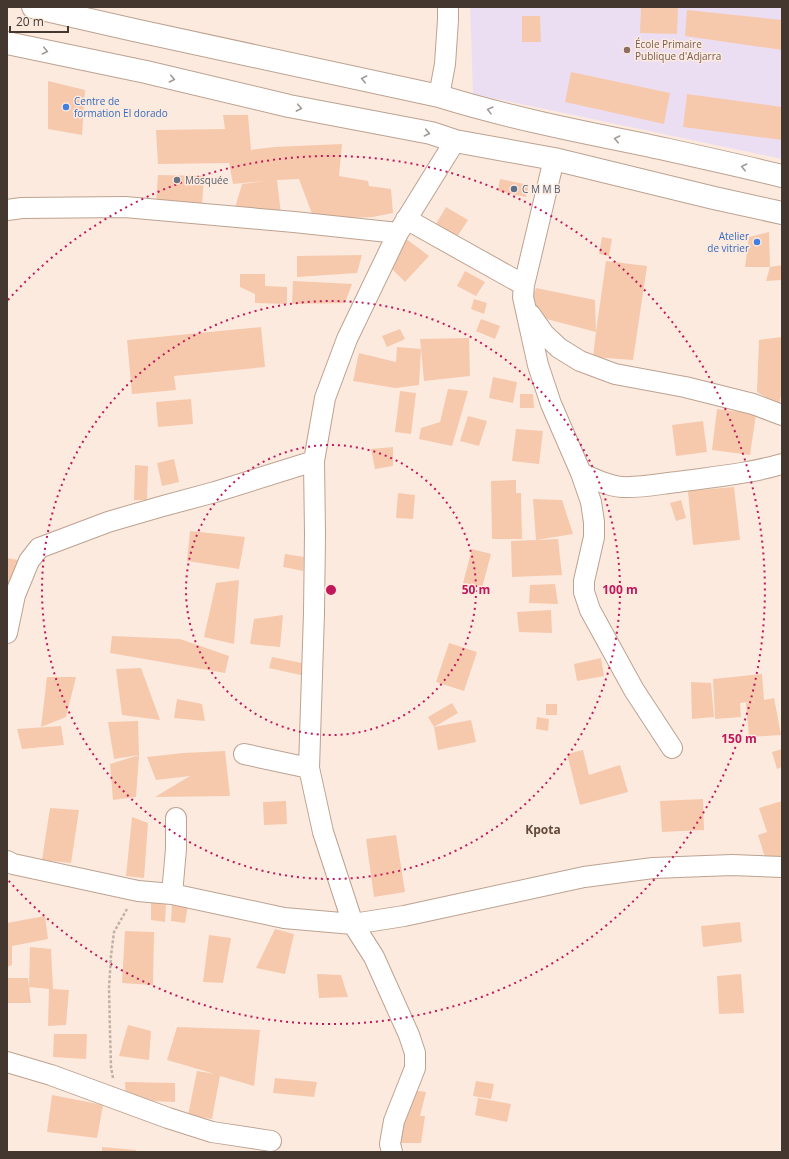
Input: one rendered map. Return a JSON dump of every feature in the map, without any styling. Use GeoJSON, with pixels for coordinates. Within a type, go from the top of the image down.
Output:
{"type":"FeatureCollection","features":[{"type":"Feature","properties":{"kind":"main road"},"geometry":{"type":"LineString","coordinates":[[33,7],[439,96],[563,128],[782,176]]}},
{"type":"Feature","properties":{"kind":"main road"},"geometry":{"type":"LineString","coordinates":[[7,44],[146,72],[289,106],[431,133],[455,141],[554,158],[714,198],[782,213]]}},
{"type":"Feature","properties":{"kind":"street"},"geometry":{"type":"LineString","coordinates":[[439,96],[445,64],[448,7]]}},
{"type":"Feature","properties":{"kind":"street"},"geometry":{"type":"LineString","coordinates":[[392,1152],[390,1144],[394,1121],[415,1068],[415,1052],[409,1035],[374,957],[353,924],[323,832],[309,768],[314,613],[314,461],[325,398],[347,339],[402,226],[455,141]]}},
{"type":"Feature","properties":{"kind":"street"},"geometry":{"type":"LineString","coordinates":[[554,158],[524,285],[524,306],[538,365],[551,404],[581,473],[591,502],[594,522],[594,537],[584,581],[584,592],[590,610],[634,690],[672,748]]}},
{"type":"Feature","properties":{"kind":"street"},"geometry":{"type":"LineString","coordinates":[[7,210],[22,208],[125,207],[294,222],[402,226],[524,285]]}},
{"type":"Feature","properties":{"kind":"street"},"geometry":{"type":"LineString","coordinates":[[524,306],[544,334],[559,348],[580,361],[615,374],[685,387],[753,404],[782,415]]}},
{"type":"Feature","properties":{"kind":"street"},"geometry":{"type":"LineString","coordinates":[[7,633],[15,595],[29,561],[39,548],[108,522],[215,492],[314,461]]}},
{"type":"Feature","properties":{"kind":"street"},"geometry":{"type":"LineString","coordinates":[[581,473],[604,483],[621,487],[719,476],[766,469],[782,464]]}},
{"type":"Feature","properties":{"kind":"street"},"geometry":{"type":"LineString","coordinates":[[244,754],[309,768]]}},
{"type":"Feature","properties":{"kind":"street"},"geometry":{"type":"LineString","coordinates":[[172,894],[176,849],[176,818]]}},
{"type":"Feature","properties":{"kind":"street"},"geometry":{"type":"LineString","coordinates":[[7,861],[13,864],[138,891],[172,894],[284,918],[353,924],[404,916],[584,877],[653,868],[732,865],[782,867]]}},
{"type":"Feature","properties":{"kind":"street"},"geometry":{"type":"LineString","coordinates":[[7,1062],[51,1075],[116,1100],[212,1132],[271,1141]]}},
{"type":"Feature","properties":{"kind":"path"},"geometry":{"type":"LineString","coordinates":[[116,1100],[111,1067],[109,988],[111,956],[114,932],[138,891]]}},
{"type":"Feature","properties":{"kind":"shaded area","name":"École Primaire Publique d'Adjarra"},"geometry":{"type":"Polygon","coordinates":[[[470,7],[782,7],[782,159],[473,94],[470,7]]]}},
{"type":"Feature","properties":{"kind":"building"},"geometry":{"type":"Polygon","coordinates":[[[641,7],[678,7],[677,34],[640,33],[641,7]]]}},
{"type":"Feature","properties":{"kind":"building"},"geometry":{"type":"Polygon","coordinates":[[[687,10],[782,20],[782,50],[685,36],[687,10]]]}},
{"type":"Feature","properties":{"kind":"building"},"geometry":{"type":"Polygon","coordinates":[[[522,16],[540,16],[541,42],[522,42],[522,16]]]}},
{"type":"Feature","properties":{"kind":"building"},"geometry":{"type":"Polygon","coordinates":[[[571,72],[670,93],[664,124],[565,102],[571,72]]]}},
{"type":"Feature","properties":{"kind":"building"},"geometry":{"type":"Polygon","coordinates":[[[48,81],[85,90],[82,135],[48,129],[48,81]]]}},
{"type":"Feature","properties":{"kind":"building"},"geometry":{"type":"Polygon","coordinates":[[[687,94],[782,107],[782,140],[683,127],[687,94]]]}},
{"type":"Feature","properties":{"kind":"building"},"geometry":{"type":"Polygon","coordinates":[[[223,115],[248,115],[251,150],[274,147],[342,144],[339,176],[368,181],[369,186],[391,189],[393,213],[373,217],[314,219],[299,179],[277,180],[281,214],[234,211],[242,184],[265,181],[233,184],[229,163],[158,164],[156,130],[225,129],[223,115]]]}},
{"type":"Feature","properties":{"kind":"building"},"geometry":{"type":"Polygon","coordinates":[[[158,175],[204,176],[202,205],[156,204],[158,175]]]}},
{"type":"Feature","properties":{"kind":"building"},"geometry":{"type":"Polygon","coordinates":[[[500,179],[529,185],[526,197],[498,191],[500,179]]]}},
{"type":"Feature","properties":{"kind":"building"},"geometry":{"type":"Polygon","coordinates":[[[446,207],[468,220],[457,237],[436,224],[446,207]]]}},
{"type":"Feature","properties":{"kind":"building"},"geometry":{"type":"Polygon","coordinates":[[[769,232],[770,267],[745,267],[749,237],[769,232]]]}},
{"type":"Feature","properties":{"kind":"building"},"geometry":{"type":"Polygon","coordinates":[[[602,237],[612,239],[609,256],[599,254],[602,237]]]}},
{"type":"Feature","properties":{"kind":"building"},"geometry":{"type":"Polygon","coordinates":[[[405,238],[429,256],[405,282],[389,266],[405,238]]]}},
{"type":"Feature","properties":{"kind":"building"},"geometry":{"type":"Polygon","coordinates":[[[362,255],[357,273],[297,277],[297,256],[362,255]]]}},
{"type":"Feature","properties":{"kind":"building"},"geometry":{"type":"Polygon","coordinates":[[[606,261],[647,266],[633,360],[593,357],[606,261]]]}},
{"type":"Feature","properties":{"kind":"building"},"geometry":{"type":"Polygon","coordinates":[[[782,265],[782,280],[766,281],[770,267],[782,265]]]}},
{"type":"Feature","properties":{"kind":"building"},"geometry":{"type":"Polygon","coordinates":[[[465,271],[485,282],[476,296],[457,286],[465,271]]]}},
{"type":"Feature","properties":{"kind":"building"},"geometry":{"type":"Polygon","coordinates":[[[240,274],[265,274],[265,286],[287,287],[287,304],[255,303],[255,294],[240,287],[240,274]]]}},
{"type":"Feature","properties":{"kind":"building"},"geometry":{"type":"Polygon","coordinates":[[[293,281],[352,284],[345,303],[292,304],[293,281]]]}},
{"type":"Feature","properties":{"kind":"building"},"geometry":{"type":"Polygon","coordinates":[[[536,288],[595,300],[596,332],[539,317],[530,303],[536,288]]]}},
{"type":"Feature","properties":{"kind":"building"},"geometry":{"type":"Polygon","coordinates":[[[474,299],[487,303],[484,314],[471,309],[474,299]]]}},
{"type":"Feature","properties":{"kind":"building"},"geometry":{"type":"Polygon","coordinates":[[[481,319],[500,326],[495,339],[476,331],[481,319]]]}},
{"type":"Feature","properties":{"kind":"building"},"geometry":{"type":"Polygon","coordinates":[[[261,327],[265,367],[174,376],[176,390],[132,394],[127,340],[261,327]]]}},
{"type":"Feature","properties":{"kind":"building"},"geometry":{"type":"Polygon","coordinates":[[[400,329],[405,339],[387,347],[382,336],[400,329]]]}},
{"type":"Feature","properties":{"kind":"building"},"geometry":{"type":"Polygon","coordinates":[[[782,337],[782,390],[779,405],[757,392],[759,340],[782,337]]]}},
{"type":"Feature","properties":{"kind":"building"},"geometry":{"type":"Polygon","coordinates":[[[469,338],[470,376],[424,381],[420,339],[469,338]]]}},
{"type":"Feature","properties":{"kind":"building"},"geometry":{"type":"Polygon","coordinates":[[[397,347],[421,349],[419,385],[395,388],[353,381],[359,353],[396,362],[397,347]]]}},
{"type":"Feature","properties":{"kind":"building"},"geometry":{"type":"Polygon","coordinates":[[[493,377],[517,382],[513,403],[489,398],[493,377]]]}},
{"type":"Feature","properties":{"kind":"building"},"geometry":{"type":"Polygon","coordinates":[[[448,389],[468,391],[452,446],[419,439],[421,428],[440,422],[448,389]]]}},
{"type":"Feature","properties":{"kind":"building"},"geometry":{"type":"Polygon","coordinates":[[[400,391],[416,393],[411,434],[395,432],[400,391]]]}},
{"type":"Feature","properties":{"kind":"building"},"geometry":{"type":"Polygon","coordinates":[[[520,394],[533,394],[534,408],[520,408],[520,394]]]}},
{"type":"Feature","properties":{"kind":"building"},"geometry":{"type":"Polygon","coordinates":[[[191,399],[193,424],[158,427],[156,402],[191,399]]]}},
{"type":"Feature","properties":{"kind":"building"},"geometry":{"type":"Polygon","coordinates":[[[717,409],[756,414],[750,455],[712,450],[717,409]]]}},
{"type":"Feature","properties":{"kind":"building"},"geometry":{"type":"Polygon","coordinates":[[[468,416],[487,421],[479,446],[460,441],[468,416]]]}},
{"type":"Feature","properties":{"kind":"building"},"geometry":{"type":"Polygon","coordinates":[[[703,421],[707,452],[676,456],[672,425],[703,421]]]}},
{"type":"Feature","properties":{"kind":"building"},"geometry":{"type":"Polygon","coordinates":[[[516,429],[543,431],[539,464],[512,461],[516,429]]]}},
{"type":"Feature","properties":{"kind":"building"},"geometry":{"type":"Polygon","coordinates":[[[393,447],[393,466],[375,469],[371,449],[393,447]]]}},
{"type":"Feature","properties":{"kind":"building"},"geometry":{"type":"Polygon","coordinates":[[[174,459],[179,482],[162,486],[157,463],[174,459]]]}},
{"type":"Feature","properties":{"kind":"building"},"geometry":{"type":"Polygon","coordinates":[[[135,465],[148,466],[147,500],[134,500],[135,465]]]}},
{"type":"Feature","properties":{"kind":"building"},"geometry":{"type":"Polygon","coordinates":[[[516,480],[516,493],[521,493],[522,539],[492,539],[491,481],[516,480]]]}},
{"type":"Feature","properties":{"kind":"building"},"geometry":{"type":"Polygon","coordinates":[[[734,487],[740,540],[693,545],[688,491],[734,487]]]}},
{"type":"Feature","properties":{"kind":"building"},"geometry":{"type":"Polygon","coordinates":[[[398,493],[415,495],[413,519],[396,518],[398,493]]]}},
{"type":"Feature","properties":{"kind":"building"},"geometry":{"type":"Polygon","coordinates":[[[533,499],[562,500],[573,534],[536,540],[533,499]]]}},
{"type":"Feature","properties":{"kind":"building"},"geometry":{"type":"Polygon","coordinates":[[[681,500],[686,518],[676,521],[670,503],[681,500]]]}},
{"type":"Feature","properties":{"kind":"building"},"geometry":{"type":"Polygon","coordinates":[[[190,531],[245,537],[239,569],[187,561],[190,531]]]}},
{"type":"Feature","properties":{"kind":"building"},"geometry":{"type":"Polygon","coordinates":[[[558,539],[562,575],[512,577],[511,541],[558,539]]]}},
{"type":"Feature","properties":{"kind":"building"},"geometry":{"type":"Polygon","coordinates":[[[472,549],[491,554],[482,588],[463,583],[472,549]]]}},
{"type":"Feature","properties":{"kind":"building"},"geometry":{"type":"Polygon","coordinates":[[[285,554],[304,557],[303,571],[283,567],[285,554]]]}},
{"type":"Feature","properties":{"kind":"building"},"geometry":{"type":"Polygon","coordinates":[[[7,558],[18,560],[9,609],[7,609],[7,558]]]}},
{"type":"Feature","properties":{"kind":"building"},"geometry":{"type":"Polygon","coordinates":[[[239,580],[234,644],[204,637],[216,583],[239,580]]]}},
{"type":"Feature","properties":{"kind":"building"},"geometry":{"type":"Polygon","coordinates":[[[555,584],[558,604],[529,603],[530,585],[555,584]]]}},
{"type":"Feature","properties":{"kind":"building"},"geometry":{"type":"Polygon","coordinates":[[[551,610],[552,633],[519,632],[517,612],[551,610]]]}},
{"type":"Feature","properties":{"kind":"building"},"geometry":{"type":"Polygon","coordinates":[[[283,615],[280,647],[250,644],[254,619],[283,615]]]}},
{"type":"Feature","properties":{"kind":"building"},"geometry":{"type":"Polygon","coordinates":[[[112,636],[180,639],[229,656],[225,673],[110,653],[112,636]]]}},
{"type":"Feature","properties":{"kind":"building"},"geometry":{"type":"Polygon","coordinates":[[[449,643],[477,652],[464,691],[436,682],[449,643]]]}},
{"type":"Feature","properties":{"kind":"building"},"geometry":{"type":"Polygon","coordinates":[[[272,657],[307,664],[305,676],[269,668],[272,657]]]}},
{"type":"Feature","properties":{"kind":"building"},"geometry":{"type":"Polygon","coordinates":[[[601,658],[604,676],[577,681],[574,664],[601,658]]]}},
{"type":"Feature","properties":{"kind":"building"},"geometry":{"type":"Polygon","coordinates":[[[141,668],[160,720],[122,715],[116,669],[141,668]]]}},
{"type":"Feature","properties":{"kind":"building"},"geometry":{"type":"Polygon","coordinates":[[[762,674],[764,700],[774,698],[781,735],[749,737],[746,703],[755,701],[740,703],[741,717],[715,719],[713,679],[762,674]]]}},
{"type":"Feature","properties":{"kind":"building"},"geometry":{"type":"Polygon","coordinates":[[[47,677],[76,677],[66,717],[41,727],[47,677]]]}},
{"type":"Feature","properties":{"kind":"building"},"geometry":{"type":"Polygon","coordinates":[[[691,682],[711,683],[714,717],[692,719],[691,682]]]}},
{"type":"Feature","properties":{"kind":"building"},"geometry":{"type":"Polygon","coordinates":[[[177,699],[202,704],[205,721],[174,718],[177,699]]]}},
{"type":"Feature","properties":{"kind":"building"},"geometry":{"type":"Polygon","coordinates":[[[452,703],[458,713],[434,727],[428,717],[452,703]]]}},
{"type":"Feature","properties":{"kind":"building"},"geometry":{"type":"Polygon","coordinates":[[[546,704],[557,704],[557,715],[546,715],[546,704]]]}},
{"type":"Feature","properties":{"kind":"building"},"geometry":{"type":"Polygon","coordinates":[[[537,717],[549,719],[548,731],[536,729],[537,717]]]}},
{"type":"Feature","properties":{"kind":"building"},"geometry":{"type":"Polygon","coordinates":[[[471,720],[476,742],[438,750],[434,727],[471,720]]]}},
{"type":"Feature","properties":{"kind":"building"},"geometry":{"type":"Polygon","coordinates":[[[138,721],[139,755],[114,759],[108,722],[138,721]]]}},
{"type":"Feature","properties":{"kind":"building"},"geometry":{"type":"Polygon","coordinates":[[[61,726],[64,745],[22,749],[17,729],[61,726]]]}},
{"type":"Feature","properties":{"kind":"building"},"geometry":{"type":"Polygon","coordinates":[[[782,749],[782,767],[777,769],[772,752],[782,749]]]}},
{"type":"Feature","properties":{"kind":"building"},"geometry":{"type":"Polygon","coordinates":[[[583,750],[589,775],[620,765],[628,792],[580,805],[567,754],[583,750]]]}},
{"type":"Feature","properties":{"kind":"building"},"geometry":{"type":"Polygon","coordinates":[[[225,751],[230,796],[155,797],[190,776],[156,780],[147,757],[183,753],[225,751]]]}},
{"type":"Feature","properties":{"kind":"building"},"geometry":{"type":"Polygon","coordinates":[[[139,755],[136,797],[113,800],[110,764],[139,755]]]}},
{"type":"Feature","properties":{"kind":"building"},"geometry":{"type":"Polygon","coordinates":[[[703,799],[704,830],[662,832],[660,801],[703,799]]]}},
{"type":"Feature","properties":{"kind":"building"},"geometry":{"type":"Polygon","coordinates":[[[286,801],[287,824],[264,825],[263,802],[286,801]]]}},
{"type":"Feature","properties":{"kind":"building"},"geometry":{"type":"Polygon","coordinates":[[[782,801],[782,859],[767,864],[758,835],[767,832],[759,808],[782,801]]]}},
{"type":"Feature","properties":{"kind":"building"},"geometry":{"type":"Polygon","coordinates":[[[50,808],[79,810],[71,863],[42,860],[50,808]]]}},
{"type":"Feature","properties":{"kind":"building"},"geometry":{"type":"Polygon","coordinates":[[[132,817],[148,823],[144,878],[126,876],[132,817]]]}},
{"type":"Feature","properties":{"kind":"building"},"geometry":{"type":"Polygon","coordinates":[[[396,835],[405,892],[374,897],[366,839],[396,835]]]}},
{"type":"Feature","properties":{"kind":"building"},"geometry":{"type":"Polygon","coordinates":[[[151,902],[166,902],[165,922],[151,920],[151,902]]]}},
{"type":"Feature","properties":{"kind":"building"},"geometry":{"type":"Polygon","coordinates":[[[172,903],[188,905],[185,923],[171,921],[172,903]]]}},
{"type":"Feature","properties":{"kind":"building"},"geometry":{"type":"Polygon","coordinates":[[[45,916],[48,939],[12,946],[12,965],[7,967],[7,923],[45,916]]]}},
{"type":"Feature","properties":{"kind":"building"},"geometry":{"type":"Polygon","coordinates":[[[740,922],[742,942],[703,947],[701,926],[740,922]]]}},
{"type":"Feature","properties":{"kind":"building"},"geometry":{"type":"Polygon","coordinates":[[[275,929],[294,934],[285,974],[256,968],[275,929]]]}},
{"type":"Feature","properties":{"kind":"building"},"geometry":{"type":"Polygon","coordinates":[[[125,931],[154,932],[153,985],[122,983],[125,931]]]}},
{"type":"Feature","properties":{"kind":"building"},"geometry":{"type":"Polygon","coordinates":[[[209,935],[231,938],[223,983],[203,982],[209,935]]]}},
{"type":"Feature","properties":{"kind":"building"},"geometry":{"type":"Polygon","coordinates":[[[30,947],[51,949],[53,989],[69,990],[66,1025],[48,1026],[49,989],[29,987],[30,947]]]}},
{"type":"Feature","properties":{"kind":"building"},"geometry":{"type":"Polygon","coordinates":[[[317,974],[341,975],[348,997],[319,998],[317,974]]]}},
{"type":"Feature","properties":{"kind":"building"},"geometry":{"type":"Polygon","coordinates":[[[741,974],[744,1013],[719,1014],[717,976],[741,974]]]}},
{"type":"Feature","properties":{"kind":"building"},"geometry":{"type":"Polygon","coordinates":[[[7,978],[28,978],[31,1003],[7,1003],[7,978]]]}},
{"type":"Feature","properties":{"kind":"building"},"geometry":{"type":"Polygon","coordinates":[[[128,1025],[151,1031],[149,1060],[119,1056],[128,1025]]]}},
{"type":"Feature","properties":{"kind":"building"},"geometry":{"type":"Polygon","coordinates":[[[177,1027],[260,1030],[254,1086],[220,1076],[212,1119],[188,1115],[197,1071],[215,1074],[167,1060],[177,1027]]]}},
{"type":"Feature","properties":{"kind":"building"},"geometry":{"type":"Polygon","coordinates":[[[54,1034],[87,1034],[86,1059],[53,1057],[54,1034]]]}},
{"type":"Feature","properties":{"kind":"building"},"geometry":{"type":"Polygon","coordinates":[[[275,1078],[317,1082],[314,1097],[273,1093],[275,1078]]]}},
{"type":"Feature","properties":{"kind":"building"},"geometry":{"type":"Polygon","coordinates":[[[476,1081],[494,1084],[491,1099],[473,1096],[476,1081]]]}},
{"type":"Feature","properties":{"kind":"building"},"geometry":{"type":"Polygon","coordinates":[[[125,1082],[175,1083],[175,1102],[126,1100],[125,1082]]]}},
{"type":"Feature","properties":{"kind":"building"},"geometry":{"type":"Polygon","coordinates":[[[412,1090],[426,1092],[420,1116],[425,1116],[421,1143],[399,1143],[412,1090]]]}},
{"type":"Feature","properties":{"kind":"building"},"geometry":{"type":"Polygon","coordinates":[[[52,1095],[103,1105],[97,1138],[47,1132],[52,1095]]]}},
{"type":"Feature","properties":{"kind":"building"},"geometry":{"type":"Polygon","coordinates":[[[478,1098],[511,1104],[507,1122],[475,1115],[478,1098]]]}},
{"type":"Feature","properties":{"kind":"building"},"geometry":{"type":"Polygon","coordinates":[[[102,1147],[136,1150],[136,1152],[102,1152],[102,1147]]]}},
{"type":"Feature","properties":{"kind":"place","name":"École Primaire Publique d'Adjarra"},"geometry":{"type":"Point","coordinates":[627,50]}},
{"type":"Feature","properties":{"kind":"place","name":"Centre de formation El dorado"},"geometry":{"type":"Point","coordinates":[66,107]}},
{"type":"Feature","properties":{"kind":"place","name":"Mosquée"},"geometry":{"type":"Point","coordinates":[177,180]}},
{"type":"Feature","properties":{"kind":"place","name":"C M M B"},"geometry":{"type":"Point","coordinates":[514,189]}},
{"type":"Feature","properties":{"kind":"place","name":"Atelier de vitrier"},"geometry":{"type":"Point","coordinates":[757,242]}},
{"type":"Feature","properties":{"kind":"district","name":"Kpota"},"geometry":{"type":"Point","coordinates":[543,829]}}]}
